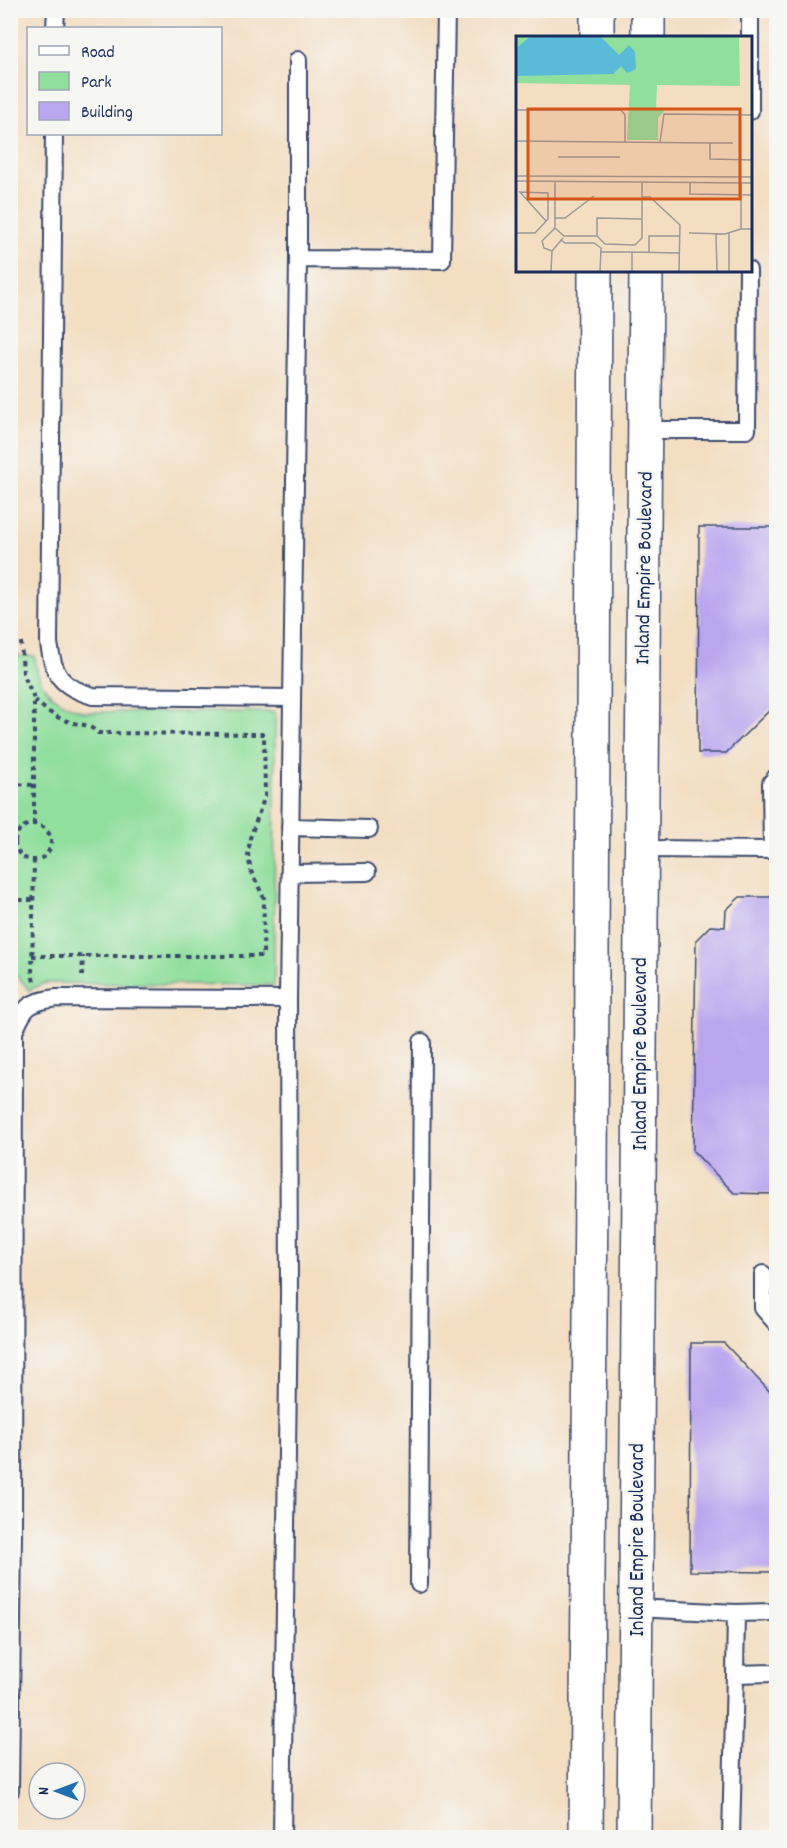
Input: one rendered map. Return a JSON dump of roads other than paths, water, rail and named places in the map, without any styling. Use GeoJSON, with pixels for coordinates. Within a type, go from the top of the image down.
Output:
{"type":"FeatureCollection","features":[{"type":"Feature","properties":{"kind":"main road"},"geometry":{"type":"LineString","coordinates":[[597,10],[597,36]]}},
{"type":"Feature","properties":{"kind":"main road"},"geometry":{"type":"LineString","coordinates":[[648,10],[648,36]]}},
{"type":"Feature","properties":{"kind":"main road"},"geometry":{"type":"LineString","coordinates":[[586,1838],[595,272]]}},
{"type":"Feature","properties":{"kind":"main road","name":"Inland Empire Boulevard"},"geometry":{"type":"LineString","coordinates":[[634,1838],[646,272]]}},
{"type":"Feature","properties":{"kind":"lane"},"geometry":{"type":"LineString","coordinates":[[55,27],[56,10]]}},
{"type":"Feature","properties":{"kind":"lane"},"geometry":{"type":"LineString","coordinates":[[298,259],[442,260],[446,10]]}},
{"type":"Feature","properties":{"kind":"lane"},"geometry":{"type":"LineString","coordinates":[[750,10],[750,36]]}},
{"type":"Feature","properties":{"kind":"lane"},"geometry":{"type":"LineString","coordinates":[[282,1838],[298,60]]}},
{"type":"Feature","properties":{"kind":"lane"},"geometry":{"type":"LineString","coordinates":[[54,135],[49,643],[52,665],[63,682],[74,691],[93,696],[292,698]]}},
{"type":"Feature","properties":{"kind":"lane"},"geometry":{"type":"LineString","coordinates":[[645,430],[747,430],[748,272]]}},
{"type":"Feature","properties":{"kind":"lane"},"geometry":{"type":"LineString","coordinates":[[641,849],[774,850],[771,783],[777,777]]}},
{"type":"Feature","properties":{"kind":"lane"},"geometry":{"type":"LineString","coordinates":[[290,826],[369,829]]}},
{"type":"Feature","properties":{"kind":"lane"},"geometry":{"type":"LineString","coordinates":[[290,873],[367,872]]}},
{"type":"Feature","properties":{"kind":"lane"},"geometry":{"type":"LineString","coordinates":[[10,1791],[14,1032],[22,1012],[40,1000],[57,998],[288,999]]}},
{"type":"Feature","properties":{"kind":"lane"},"geometry":{"type":"LineString","coordinates":[[419,1584],[422,1042]]}},
{"type":"Feature","properties":{"kind":"lane"},"geometry":{"type":"LineString","coordinates":[[763,1274],[763,1308],[777,1323]]}},
{"type":"Feature","properties":{"kind":"lane"},"geometry":{"type":"LineString","coordinates":[[635,1608],[736,1613],[777,1612]]}},
{"type":"Feature","properties":{"kind":"lane"},"geometry":{"type":"LineString","coordinates":[[731,1838],[736,1613]]}},
{"type":"Feature","properties":{"kind":"lane"},"geometry":{"type":"LineString","coordinates":[[735,1674],[777,1673]]}}]}
